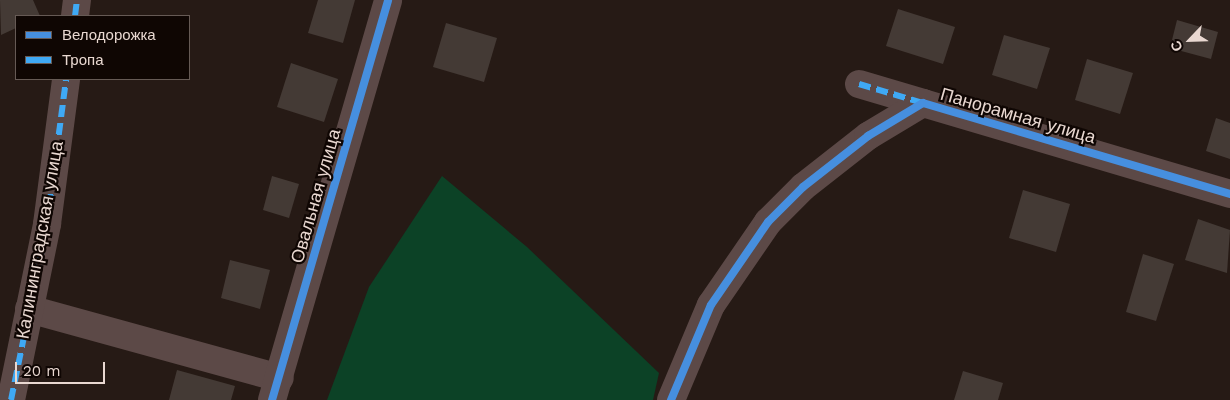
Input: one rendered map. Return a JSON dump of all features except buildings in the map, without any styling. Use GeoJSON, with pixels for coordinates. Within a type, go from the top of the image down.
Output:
{"type":"FeatureCollection","features":[{"type":"Feature","properties":{"kind":"street"},"geometry":{"type":"LineString","coordinates":[[75,15],[77,0]]}},
{"type":"Feature","properties":{"kind":"street","name":"Овальная улица"},"geometry":{"type":"LineString","coordinates":[[276,389],[388,0]]}},
{"type":"Feature","properties":{"kind":"street","name":"Калининградская улица"},"geometry":{"type":"LineString","coordinates":[[11,400],[47,224],[66,80]]}},
{"type":"Feature","properties":{"kind":"street","name":"Панорамная улица"},"geometry":{"type":"LineString","coordinates":[[860,84],[1230,194]]}},
{"type":"Feature","properties":{"kind":"street","name":"Панорамная улица"},"geometry":{"type":"LineString","coordinates":[[671,400],[712,305],[768,222],[803,187],[868,136],[923,103]]}},
{"type":"Feature","properties":{"kind":"street"},"geometry":{"type":"LineString","coordinates":[[29,310],[276,389]]}},
{"type":"Feature","properties":{"kind":"green space"},"geometry":{"type":"Polygon","coordinates":[[[442,176],[527,247],[659,373],[653,400],[327,400],[369,287],[442,176]]]}},
{"type":"Feature","properties":{"kind":"marked path"},"geometry":{"type":"LineString","coordinates":[[75,15],[77,0]]}},
{"type":"Feature","properties":{"kind":"marked path"},"geometry":{"type":"LineString","coordinates":[[11,400],[47,224],[66,80]]}},
{"type":"Feature","properties":{"kind":"marked path"},"geometry":{"type":"LineString","coordinates":[[859,84],[923,103]]}},
{"type":"Feature","properties":{"kind":"cycle path"},"geometry":{"type":"LineString","coordinates":[[272,400],[388,0]]}},
{"type":"Feature","properties":{"kind":"cycle path"},"geometry":{"type":"LineString","coordinates":[[671,400],[711,305],[768,222],[803,187],[868,136],[923,103],[1230,194]]}}]}
